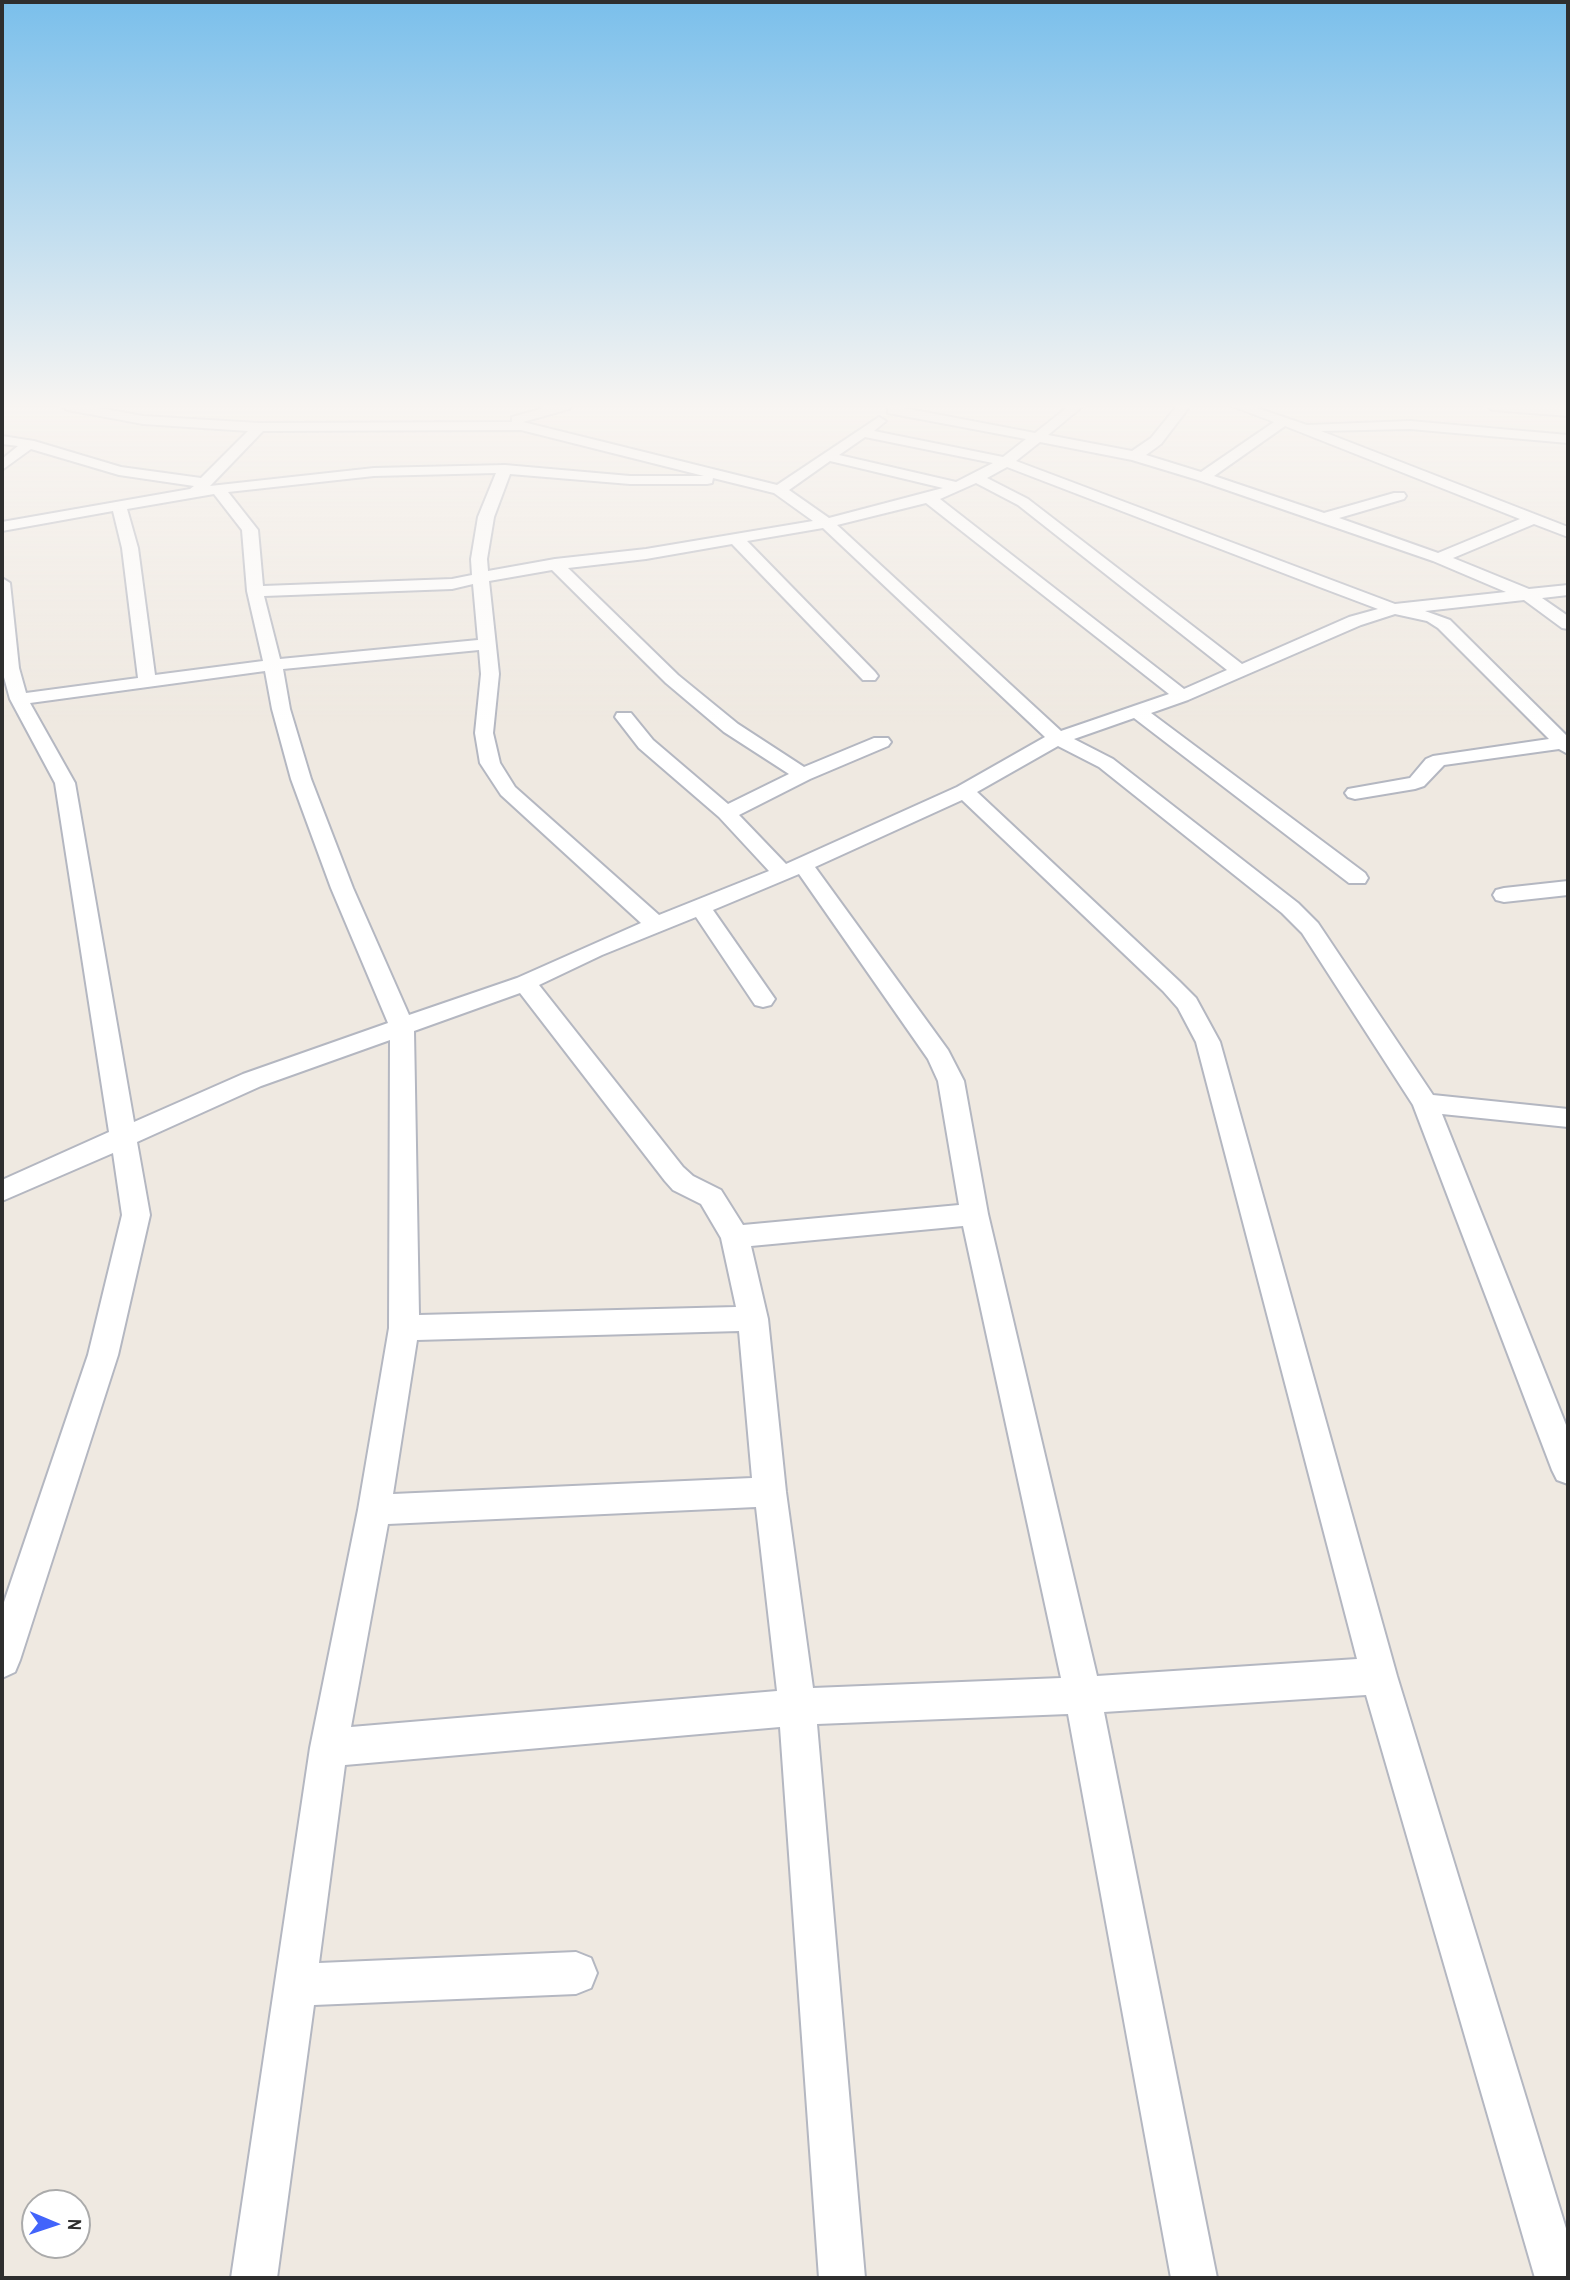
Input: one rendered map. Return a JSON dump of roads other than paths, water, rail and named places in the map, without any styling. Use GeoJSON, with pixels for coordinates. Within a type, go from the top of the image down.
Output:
{"type":"FeatureCollection","features":[{"type":"Feature","properties":{"kind":"street"},"geometry":{"type":"LineString","coordinates":[[2,526],[82,512]]}},
{"type":"Feature","properties":{"kind":"street"},"geometry":{"type":"LineString","coordinates":[[121,512],[130,548],[147,680]]}},
{"type":"Feature","properties":{"kind":"street"},"geometry":{"type":"LineString","coordinates":[[231,512],[250,530],[255,591],[281,709],[301,779],[342,888],[402,1027],[404,1328],[374,1510],[329,1748],[254,2278]]}},
{"type":"Feature","properties":{"kind":"street"},"geometry":{"type":"LineString","coordinates":[[488,512],[479,559],[479,579],[490,674],[484,733],[490,763],[508,791],[657,925]]}},
{"type":"Feature","properties":{"kind":"street"},"geometry":{"type":"LineString","coordinates":[[811,512],[826,523],[1035,719],[1058,737],[1106,763],[1303,921],[1338,968],[1425,1103],[1568,1471]]}},
{"type":"Feature","properties":{"kind":"street"},"geometry":{"type":"LineString","coordinates":[[255,591],[438,585],[520,569],[646,554],[826,523],[870,512]]}},
{"type":"Feature","properties":{"kind":"street"},"geometry":{"type":"LineString","coordinates":[[947,512],[1182,696]]}},
{"type":"Feature","properties":{"kind":"street"},"geometry":{"type":"LineString","coordinates":[[1036,512],[1240,671]]}},
{"type":"Feature","properties":{"kind":"street"},"geometry":{"type":"LineString","coordinates":[[1139,512],[1394,609],[1432,617],[1444,624],[1566,746]]}},
{"type":"Feature","properties":{"kind":"street"},"geometry":{"type":"LineString","coordinates":[[1307,512],[1439,558],[1528,595],[1568,624]]}},
{"type":"Feature","properties":{"kind":"street"},"geometry":{"type":"LineString","coordinates":[[1324,518],[1343,512]]}},
{"type":"Feature","properties":{"kind":"street"},"geometry":{"type":"LineString","coordinates":[[1521,512],[1568,532]]}},
{"type":"Feature","properties":{"kind":"street"},"geometry":{"type":"LineString","coordinates":[[1439,558],[1535,518]]}},
{"type":"Feature","properties":{"kind":"street"},"geometry":{"type":"LineString","coordinates":[[734,537],[869,676]]}},
{"type":"Feature","properties":{"kind":"street"},"geometry":{"type":"LineString","coordinates":[[555,564],[672,679],[731,728],[803,775]]}},
{"type":"Feature","properties":{"kind":"street"},"geometry":{"type":"LineString","coordinates":[[2,583],[6,669],[19,699],[65,783],[136,1214],[103,1355],[2,1660]]}},
{"type":"Feature","properties":{"kind":"street"},"geometry":{"type":"LineString","coordinates":[[2,1191],[124,1134],[252,1080],[526,983],[594,950],[701,908],[964,791],[1058,737],[1182,696],[1355,621],[1394,609],[1568,590]]}},
{"type":"Feature","properties":{"kind":"street"},"geometry":{"type":"LineString","coordinates":[[19,699],[273,665],[486,644]]}},
{"type":"Feature","properties":{"kind":"street"},"geometry":{"type":"LineString","coordinates":[[1138,712],[1249,793],[1357,878]]}},
{"type":"Feature","properties":{"kind":"street"},"geometry":{"type":"LineString","coordinates":[[624,717],[646,744],[792,868],[939,1056],[951,1082],[974,1214],[1083,1695],[1194,2278]]}},
{"type":"Feature","properties":{"kind":"street"},"geometry":{"type":"LineString","coordinates":[[726,813],[803,775],[881,742]]}},
{"type":"Feature","properties":{"kind":"street"},"geometry":{"type":"LineString","coordinates":[[1355,793],[1417,782],[1433,763],[1440,760],[1566,746]]}},
{"type":"Feature","properties":{"kind":"street"},"geometry":{"type":"LineString","coordinates":[[964,791],[1171,986],[1188,1004],[1208,1042],[1379,1676],[1558,2278]]}},
{"type":"Feature","properties":{"kind":"street"},"geometry":{"type":"LineString","coordinates":[[1504,895],[1568,888]]}},
{"type":"Feature","properties":{"kind":"street"},"geometry":{"type":"LineString","coordinates":[[701,908],[763,999]]}},
{"type":"Feature","properties":{"kind":"street"},"geometry":{"type":"LineString","coordinates":[[526,983],[674,1174],[683,1183],[711,1197],[735,1237],[753,1319],[770,1492],[797,1707],[842,2278]]}},
{"type":"Feature","properties":{"kind":"street"},"geometry":{"type":"LineString","coordinates":[[1425,1103],[1568,1118]]}},
{"type":"Feature","properties":{"kind":"street"},"geometry":{"type":"LineString","coordinates":[[735,1237],[974,1214]]}},
{"type":"Feature","properties":{"kind":"street"},"geometry":{"type":"LineString","coordinates":[[404,1328],[753,1319]]}},
{"type":"Feature","properties":{"kind":"street"},"geometry":{"type":"LineString","coordinates":[[374,1510],[770,1492]]}},
{"type":"Feature","properties":{"kind":"street"},"geometry":{"type":"LineString","coordinates":[[329,1748],[797,1707],[1083,1695],[1379,1676]]}},
{"type":"Feature","properties":{"kind":"street"},"geometry":{"type":"LineString","coordinates":[[294,1985],[576,1973]]}}]}
